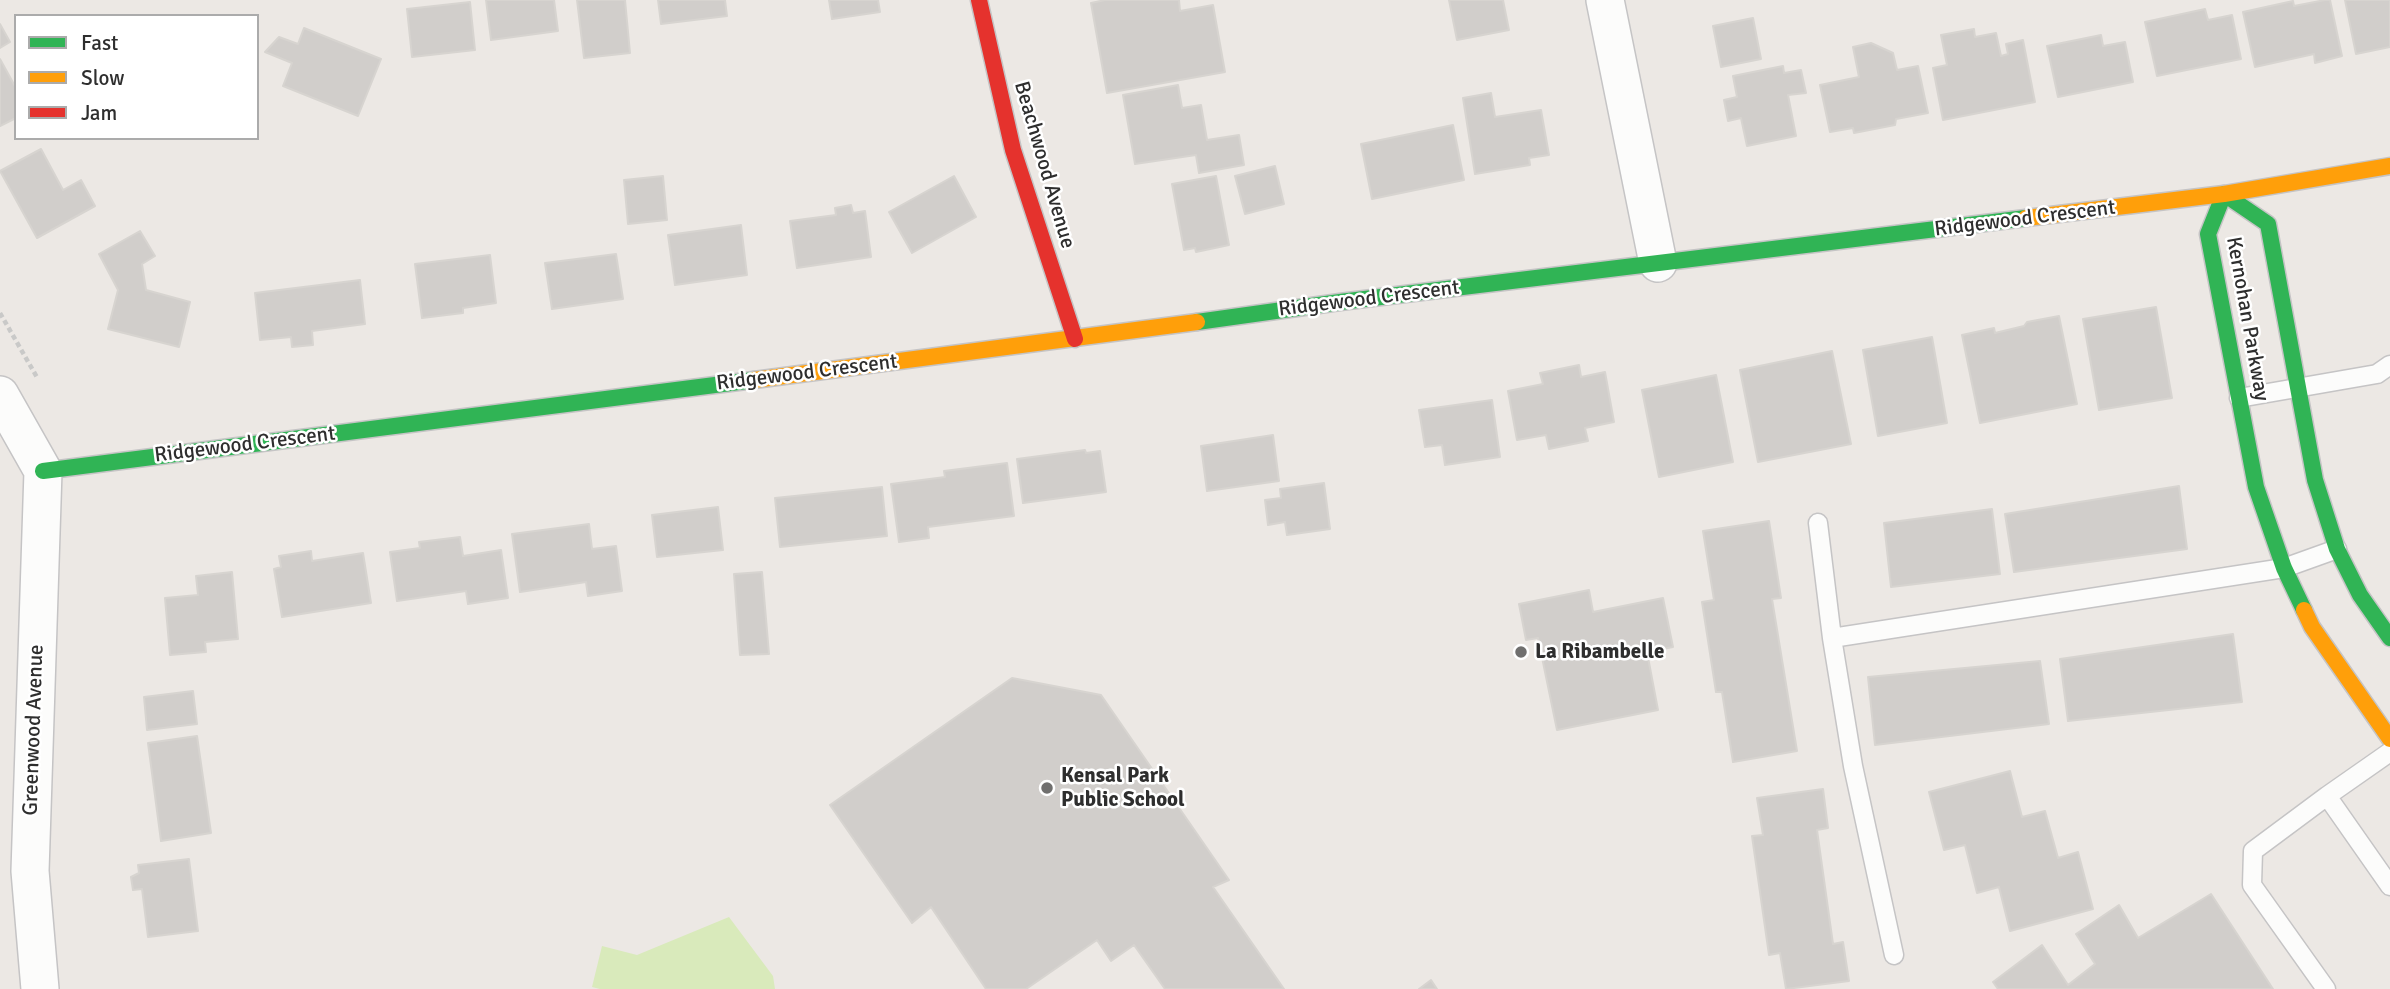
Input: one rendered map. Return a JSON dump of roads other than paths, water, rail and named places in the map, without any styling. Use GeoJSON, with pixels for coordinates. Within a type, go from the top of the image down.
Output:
{"type":"FeatureCollection","features":[{"type":"Feature","properties":{"kind":"street","name":"Beachwood Avenue"},"geometry":{"type":"LineString","coordinates":[[979,0],[1013,150],[1075,339]]}},
{"type":"Feature","properties":{"kind":"street"},"geometry":{"type":"LineString","coordinates":[[1605,0],[1658,263]]}},
{"type":"Feature","properties":{"kind":"street","name":"Ridgewood Crescent"},"geometry":{"type":"LineString","coordinates":[[43,471],[1075,339],[1340,302],[2224,194],[2390,166]]}},
{"type":"Feature","properties":{"kind":"street","name":"Kernohan Parkway"},"geometry":{"type":"LineString","coordinates":[[2390,638],[2360,596],[2337,549],[2315,480],[2268,224],[2224,194],[2208,234],[2256,487],[2284,568],[2312,627],[2390,739]]}},
{"type":"Feature","properties":{"kind":"street"},"geometry":{"type":"LineString","coordinates":[[0,395],[43,471]]}},
{"type":"Feature","properties":{"kind":"street","name":"Greenwood Avenue"},"geometry":{"type":"LineString","coordinates":[[40,989],[30,871],[43,471]]}},
{"type":"Feature","properties":{"kind":"lane"},"geometry":{"type":"LineString","coordinates":[[2239,398],[2377,374],[2390,365]]}},
{"type":"Feature","properties":{"kind":"lane"},"geometry":{"type":"LineString","coordinates":[[1818,523],[1832,638],[1853,766],[1894,955]]}},
{"type":"Feature","properties":{"kind":"lane"},"geometry":{"type":"LineString","coordinates":[[1832,638],[2284,568],[2337,549]]}},
{"type":"Feature","properties":{"kind":"lane"},"geometry":{"type":"LineString","coordinates":[[2326,989],[2252,885],[2253,851],[2390,752]]}},
{"type":"Feature","properties":{"kind":"lane"},"geometry":{"type":"LineString","coordinates":[[2327,796],[2390,886]]}},
{"type":"Feature","properties":{"kind":"place","name":"La Ribambelle"},"geometry":{"type":"Point","coordinates":[1521,652]}},
{"type":"Feature","properties":{"kind":"place","name":"Kensal Park Public School"},"geometry":{"type":"Point","coordinates":[1047,788]}}]}
